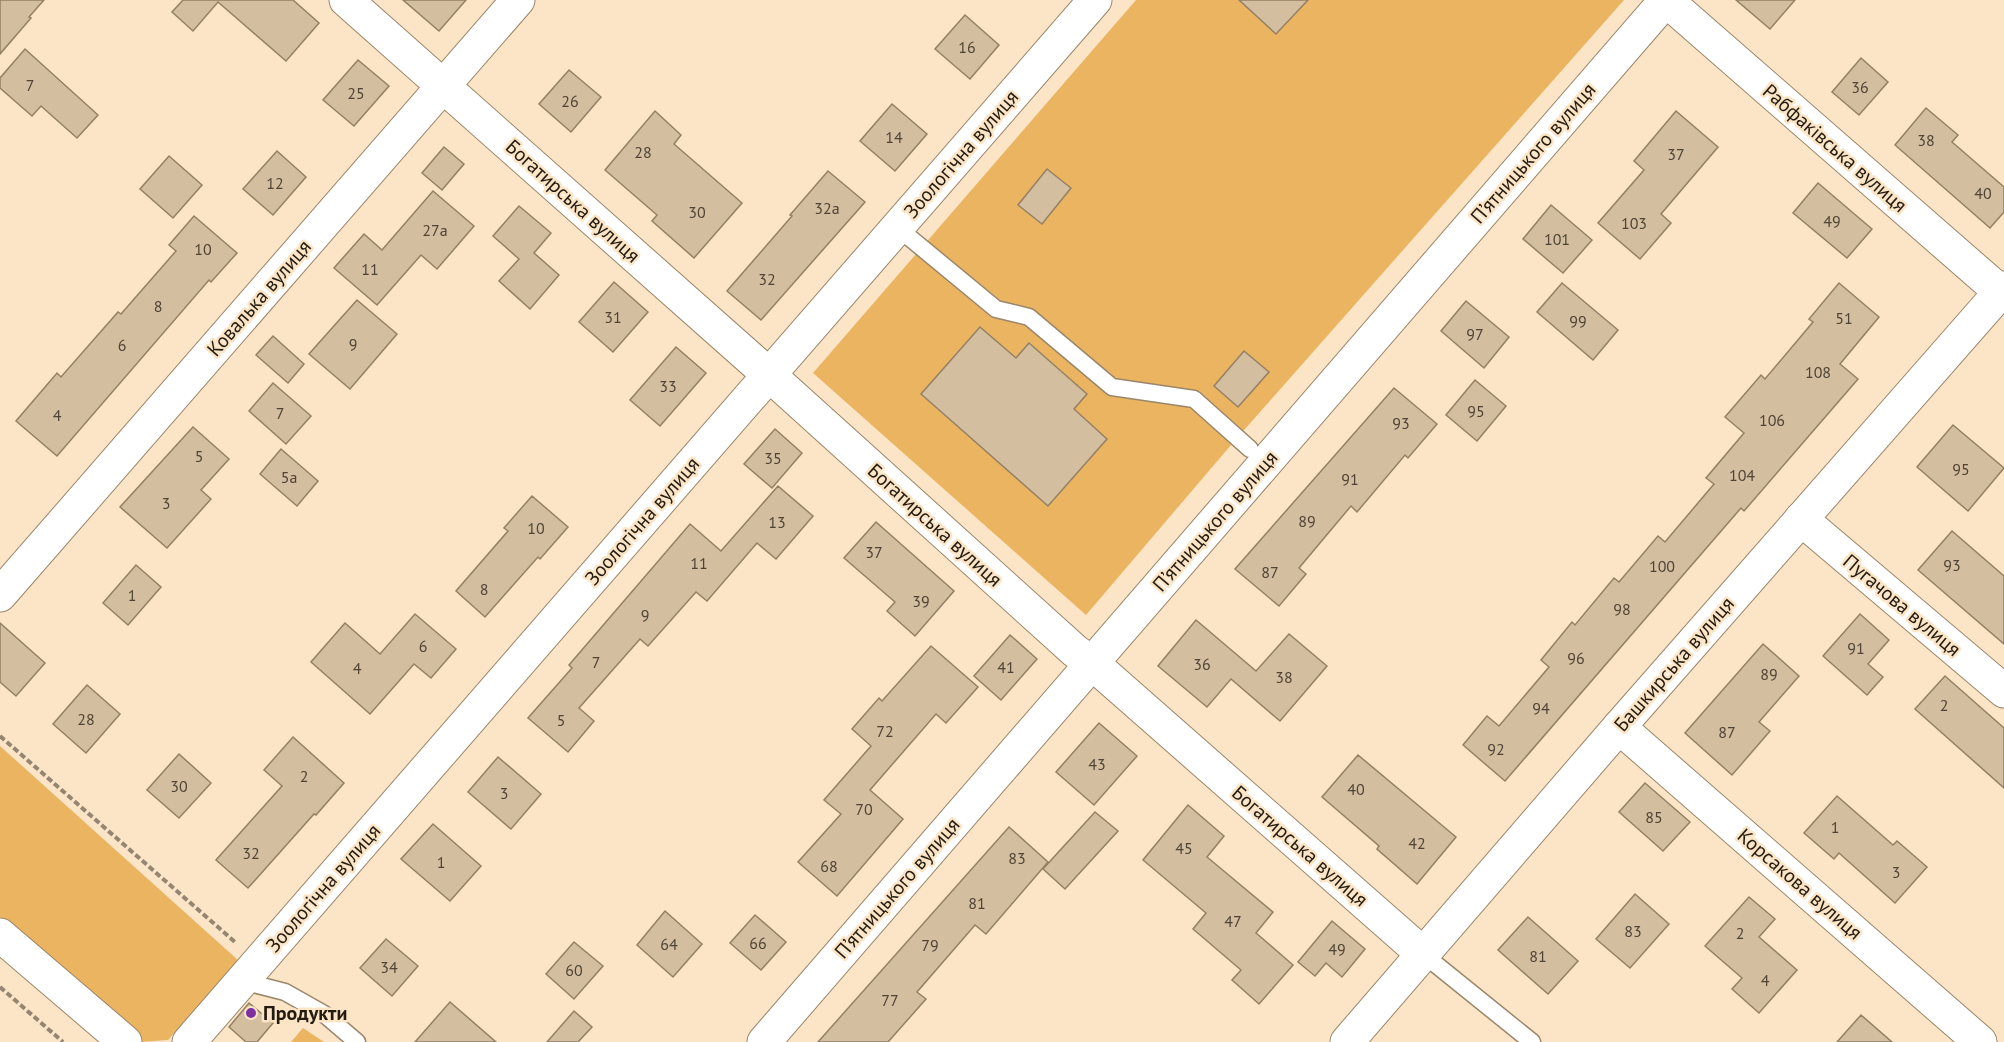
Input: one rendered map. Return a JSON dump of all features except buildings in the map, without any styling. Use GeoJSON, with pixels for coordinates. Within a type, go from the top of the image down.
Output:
{"type":"FeatureCollection","features":[{"type":"Feature","properties":{"kind":"street","name":"Богатирська вулиця"},"geometry":{"type":"LineString","coordinates":[[346,0],[769,375],[1075,651],[1092,663],[1423,954]]}},
{"type":"Feature","properties":{"kind":"street","name":"Ковалька вулиця"},"geometry":{"type":"LineString","coordinates":[[0,595],[518,0]]}},
{"type":"Feature","properties":{"kind":"street","name":"Зоологічна вулиця"},"geometry":{"type":"LineString","coordinates":[[189,1042],[1095,0]]}},
{"type":"Feature","properties":{"kind":"street","name":"Рабфаківська вулиця"},"geometry":{"type":"LineString","coordinates":[[1666,0],[2003,292]]}},
{"type":"Feature","properties":{"kind":"street","name":"П’ятницького вулиця"},"geometry":{"type":"LineString","coordinates":[[764,1042],[1666,0]]}},
{"type":"Feature","properties":{"kind":"street","name":"Башкирська вулиця"},"geometry":{"type":"LineString","coordinates":[[1347,1042],[1619,727],[2003,292]]}},
{"type":"Feature","properties":{"kind":"street","name":"Пугачова вулиця"},"geometry":{"type":"LineString","coordinates":[[1801,519],[2004,691]]}},
{"type":"Feature","properties":{"kind":"street","name":"Корсакова вулиця"},"geometry":{"type":"LineString","coordinates":[[1619,727],[1980,1042]]}},
{"type":"Feature","properties":{"kind":"street"},"geometry":{"type":"LineString","coordinates":[[0,934],[125,1042]]}},
{"type":"Feature","properties":{"kind":"lane"},"geometry":{"type":"LineString","coordinates":[[898,228],[996,309],[1029,317],[1112,387],[1194,399],[1250,449]]}},
{"type":"Feature","properties":{"kind":"lane","name":"Богатирська вулиця"},"geometry":{"type":"LineString","coordinates":[[1423,954],[1532,1042]]}},
{"type":"Feature","properties":{"kind":"lane"},"geometry":{"type":"LineString","coordinates":[[250,972],[324,1014],[357,1042]]}},
{"type":"Feature","properties":{"kind":"path"},"geometry":{"type":"LineString","coordinates":[[0,736],[250,972]]}},
{"type":"Feature","properties":{"kind":"path"},"geometry":{"type":"LineString","coordinates":[[0,987],[63,1042]]}},
{"type":"Feature","properties":{"kind":"shaded area"},"geometry":{"type":"Polygon","coordinates":[[[1136,0],[1624,0],[1237,438],[1086,615],[813,373],[1136,0]]]}},
{"type":"Feature","properties":{"kind":"shaded area"},"geometry":{"type":"Polygon","coordinates":[[[0,746],[239,961],[168,1040],[139,1042],[0,917],[0,746]]]}},
{"type":"Feature","properties":{"kind":"shaded area"},"geometry":{"type":"Polygon","coordinates":[[[303,1028],[324,1042],[291,1042],[303,1028]]]}},
{"type":"Feature","properties":{"kind":"place","name":"Продукти"},"geometry":{"type":"Point","coordinates":[251,1013]}}]}
